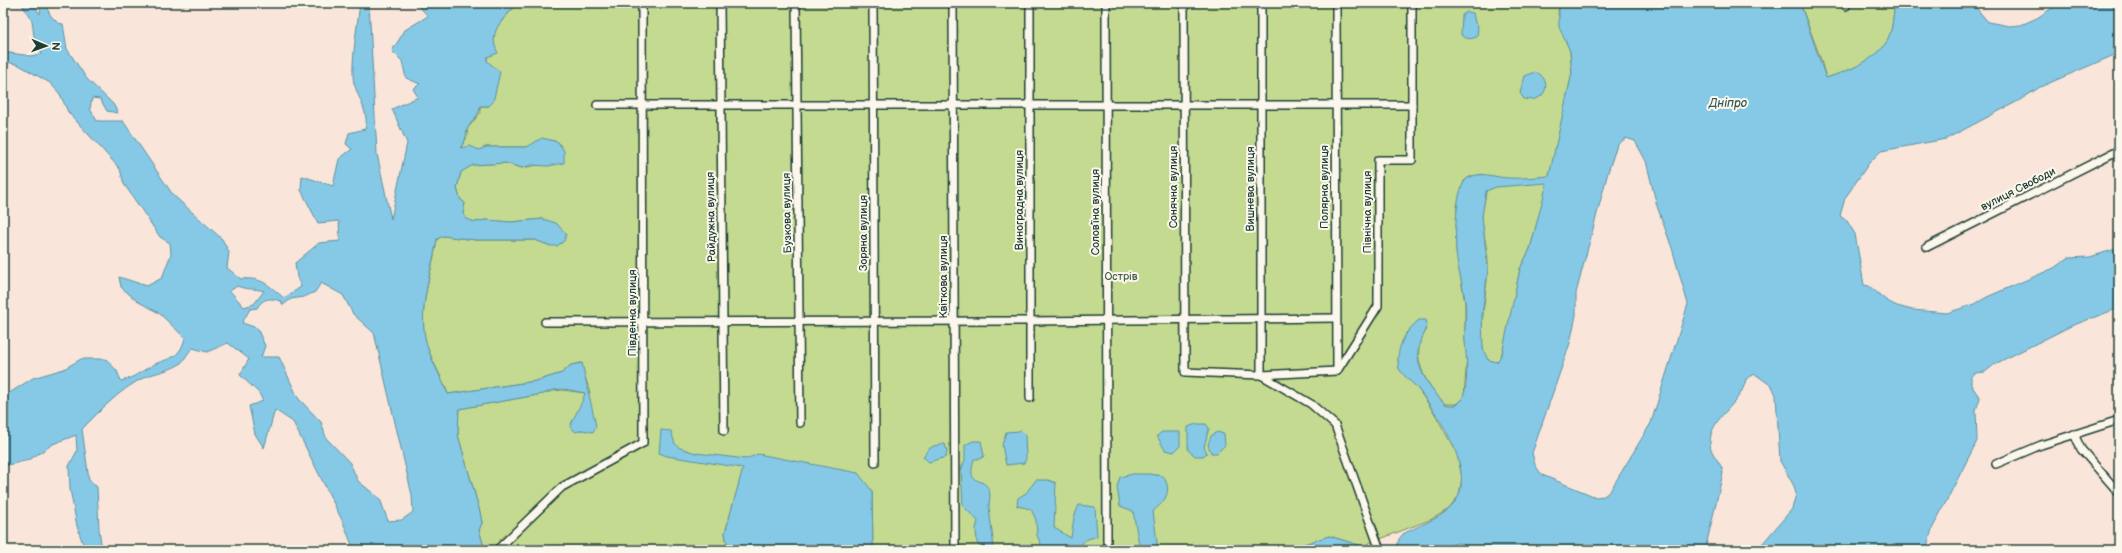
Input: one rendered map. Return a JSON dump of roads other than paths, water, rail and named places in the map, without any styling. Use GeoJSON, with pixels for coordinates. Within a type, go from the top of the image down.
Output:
{"type":"FeatureCollection","features":[{"type":"Feature","properties":{"kind":"street","name":"Південна вулиця"},"geometry":{"type":"LineString","coordinates":[[499,548],[562,487],[643,443],[642,3]]}},
{"type":"Feature","properties":{"kind":"street","name":"Райдужна вулиця"},"geometry":{"type":"LineString","coordinates":[[720,3],[724,431]]}},
{"type":"Feature","properties":{"kind":"street","name":"Бузкова вулиця"},"geometry":{"type":"LineString","coordinates":[[796,3],[800,423]]}},
{"type":"Feature","properties":{"kind":"street","name":"Зоряна вулиця"},"geometry":{"type":"LineString","coordinates":[[874,3],[876,463]]}},
{"type":"Feature","properties":{"kind":"street","name":"Квіткова вулиця"},"geometry":{"type":"LineString","coordinates":[[953,3],[954,550]]}},
{"type":"Feature","properties":{"kind":"street","name":"Виноградна вулиця"},"geometry":{"type":"LineString","coordinates":[[1030,3],[1030,398]]}},
{"type":"Feature","properties":{"kind":"street","name":"Соловʼїна вулиця"},"geometry":{"type":"LineString","coordinates":[[1106,3],[1107,541]]}},
{"type":"Feature","properties":{"kind":"street","name":"Сонячна вулиця"},"geometry":{"type":"LineString","coordinates":[[1184,3],[1184,372],[1261,375]]}},
{"type":"Feature","properties":{"kind":"street","name":"Вишнева вулиця"},"geometry":{"type":"LineString","coordinates":[[1261,3],[1261,375]]}},
{"type":"Feature","properties":{"kind":"street","name":"Полярна вулиця"},"geometry":{"type":"LineString","coordinates":[[1336,3],[1336,371]]}},
{"type":"Feature","properties":{"kind":"street","name":"Північна вулиця"},"geometry":{"type":"LineString","coordinates":[[1336,371],[1378,306],[1378,160],[1412,160],[1412,3]]}},
{"type":"Feature","properties":{"kind":"street"},"geometry":{"type":"LineString","coordinates":[[597,105],[1412,105]]}},
{"type":"Feature","properties":{"kind":"street","name":"вулиця Свободи"},"geometry":{"type":"LineString","coordinates":[[1927,247],[2119,150]]}},
{"type":"Feature","properties":{"kind":"street"},"geometry":{"type":"LineString","coordinates":[[545,322],[875,322],[1336,318]]}},
{"type":"Feature","properties":{"kind":"street"},"geometry":{"type":"LineString","coordinates":[[1261,375],[1336,371]]}},
{"type":"Feature","properties":{"kind":"street"},"geometry":{"type":"LineString","coordinates":[[1261,375],[1311,404],[1334,425],[1380,550]]}},
{"type":"Feature","properties":{"kind":"street"},"geometry":{"type":"LineString","coordinates":[[1996,464],[2074,434],[2119,420]]}},
{"type":"Feature","properties":{"kind":"street"},"geometry":{"type":"LineString","coordinates":[[2074,434],[2082,449],[2119,493]]}},
{"type":"Feature","properties":{"kind":"water"},"geometry":{"type":"Polygon","coordinates":[[[21,3],[32,3],[40,14],[41,3],[44,3],[51,16],[58,23],[63,24],[67,49],[87,79],[113,104],[118,113],[107,111],[100,99],[92,98],[90,109],[97,121],[123,121],[173,195],[222,239],[229,252],[227,268],[241,279],[255,279],[265,283],[284,298],[301,287],[297,277],[295,263],[319,243],[340,241],[339,221],[318,223],[301,190],[302,176],[333,186],[339,159],[352,149],[346,144],[349,133],[365,129],[365,112],[354,83],[353,76],[360,3],[369,3],[377,154],[391,219],[407,143],[392,109],[418,97],[413,89],[420,84],[406,78],[402,61],[392,51],[405,30],[428,16],[416,3],[515,3],[515,6],[505,16],[495,33],[495,46],[498,53],[487,57],[487,61],[500,72],[493,102],[489,106],[480,106],[479,112],[468,128],[465,139],[460,148],[470,146],[479,150],[486,147],[527,147],[542,138],[558,142],[564,151],[564,163],[548,166],[531,165],[522,168],[505,163],[473,165],[461,172],[457,188],[460,199],[465,203],[463,213],[466,219],[475,222],[486,220],[511,222],[543,219],[556,223],[566,234],[564,241],[557,246],[551,246],[535,240],[476,240],[443,236],[437,239],[424,307],[425,335],[430,355],[448,394],[536,381],[562,373],[571,365],[582,363],[596,426],[593,432],[582,430],[576,432],[570,427],[582,403],[585,393],[564,389],[459,409],[458,435],[480,512],[482,523],[479,530],[485,550],[354,550],[343,522],[293,422],[275,410],[264,448],[255,434],[249,406],[263,401],[259,393],[240,375],[249,359],[228,343],[207,352],[193,348],[180,364],[145,377],[127,388],[111,400],[82,429],[89,480],[97,487],[99,529],[102,550],[85,550],[77,526],[70,489],[69,466],[77,451],[76,435],[53,444],[29,460],[3,466],[3,397],[33,378],[64,369],[81,359],[106,359],[117,371],[121,381],[137,375],[151,366],[176,355],[180,351],[185,338],[159,313],[137,301],[121,287],[119,277],[147,286],[162,278],[171,254],[170,243],[160,237],[124,184],[120,169],[68,112],[60,94],[50,83],[19,65],[3,61],[3,52],[31,56],[42,54],[34,36],[32,21],[21,3]],[[321,283],[315,292],[304,297],[291,299],[283,305],[281,301],[274,299],[265,300],[257,308],[250,309],[242,323],[257,328],[265,346],[261,357],[279,357],[298,398],[321,422],[326,438],[350,463],[358,481],[380,499],[388,521],[402,520],[413,512],[412,495],[374,333],[353,314],[343,295],[321,283]],[[237,286],[230,291],[244,307],[254,304],[264,291],[244,288],[237,286]]]}},
{"type":"Feature","properties":{"kind":"water","name":"Дніпро"},"geometry":{"type":"Polygon","coordinates":[[[1559,3],[1800,3],[1826,78],[1852,69],[1869,59],[1884,46],[1891,30],[1895,3],[1972,3],[1988,22],[2009,26],[2021,25],[2037,18],[2060,3],[2119,3],[2119,53],[2040,87],[2020,100],[1946,139],[1881,151],[1869,163],[1845,198],[1840,216],[1847,221],[1855,234],[1864,285],[1869,286],[1887,301],[1897,306],[1912,310],[1947,313],[1975,304],[1987,297],[2054,268],[2068,258],[2090,257],[2119,248],[2119,308],[2071,326],[1995,364],[1985,372],[1975,373],[1971,376],[1971,385],[1980,398],[1976,410],[1977,441],[1932,529],[1926,550],[1757,550],[1792,509],[1796,494],[1794,486],[1780,461],[1776,395],[1772,386],[1755,374],[1746,379],[1738,397],[1720,418],[1711,434],[1710,443],[1712,451],[1721,465],[1723,473],[1705,550],[1468,550],[1463,544],[1457,543],[1435,550],[1396,550],[1399,539],[1403,534],[1433,520],[1449,509],[1458,496],[1461,481],[1460,465],[1446,431],[1418,389],[1403,375],[1399,369],[1398,355],[1400,348],[1409,330],[1419,320],[1426,320],[1427,327],[1418,349],[1419,364],[1422,372],[1430,386],[1445,404],[1454,405],[1460,401],[1464,393],[1467,370],[1465,336],[1466,306],[1458,264],[1456,244],[1456,224],[1460,190],[1468,178],[1477,175],[1512,178],[1549,176],[1572,73],[1570,51],[1559,27],[1559,3]],[[1626,138],[1617,145],[1608,172],[1576,293],[1576,315],[1570,343],[1532,453],[1535,465],[1542,475],[1596,497],[1604,496],[1610,491],[1651,423],[1688,304],[1672,248],[1657,206],[1646,161],[1635,141],[1626,138]],[[1547,183],[1496,187],[1486,191],[1482,217],[1488,269],[1482,316],[1483,349],[1488,360],[1497,362],[1502,354],[1520,269],[1530,249],[1547,183]]]}},
{"type":"Feature","properties":{"kind":"water"},"geometry":{"type":"Polygon","coordinates":[[[1467,12],[1473,13],[1475,23],[1478,26],[1477,37],[1469,39],[1461,35],[1462,15],[1467,12]]]}},
{"type":"Feature","properties":{"kind":"water"},"geometry":{"type":"Polygon","coordinates":[[[1535,72],[1544,79],[1546,84],[1543,94],[1539,98],[1524,99],[1520,93],[1525,76],[1535,72]]]}},
{"type":"Feature","properties":{"kind":"water"},"geometry":{"type":"Polygon","coordinates":[[[1196,424],[1206,424],[1209,428],[1204,447],[1207,453],[1203,456],[1195,456],[1188,450],[1188,427],[1196,424]]]}},
{"type":"Feature","properties":{"kind":"water"},"geometry":{"type":"Polygon","coordinates":[[[661,430],[671,431],[675,444],[680,448],[696,453],[746,459],[758,454],[858,473],[872,491],[873,550],[728,550],[725,533],[743,468],[667,456],[659,453],[661,430]]]}},
{"type":"Feature","properties":{"kind":"water"},"geometry":{"type":"Polygon","coordinates":[[[1021,431],[1025,434],[1026,459],[1024,463],[1006,465],[1002,445],[1006,432],[1021,431]]]}},
{"type":"Feature","properties":{"kind":"water"},"geometry":{"type":"Polygon","coordinates":[[[1162,432],[1180,432],[1180,446],[1174,452],[1165,450],[1157,436],[1162,432]]]}},
{"type":"Feature","properties":{"kind":"water"},"geometry":{"type":"Polygon","coordinates":[[[1217,432],[1224,434],[1225,445],[1217,453],[1211,453],[1208,445],[1211,436],[1217,432]]]}},
{"type":"Feature","properties":{"kind":"water"},"geometry":{"type":"Polygon","coordinates":[[[973,441],[981,441],[984,456],[980,459],[974,459],[972,474],[973,478],[986,485],[990,492],[989,506],[994,550],[983,550],[977,543],[976,529],[978,521],[963,506],[961,470],[965,460],[965,445],[973,441]]]}},
{"type":"Feature","properties":{"kind":"water"},"geometry":{"type":"Polygon","coordinates":[[[945,444],[947,451],[946,457],[929,462],[923,457],[927,450],[932,447],[945,444]]]}},
{"type":"Feature","properties":{"kind":"water"},"geometry":{"type":"Polygon","coordinates":[[[1133,474],[1163,476],[1166,481],[1166,496],[1161,504],[1153,511],[1158,550],[1140,550],[1133,511],[1120,506],[1117,487],[1120,477],[1133,474]]]}},
{"type":"Feature","properties":{"kind":"water"},"geometry":{"type":"Polygon","coordinates":[[[1036,480],[1048,480],[1056,483],[1054,528],[1071,538],[1074,517],[1079,505],[1095,507],[1097,536],[1085,540],[1077,550],[1043,550],[1037,535],[1036,520],[1031,509],[1017,506],[1018,498],[1026,493],[1036,480]]]}},
{"type":"Feature","properties":{"kind":"water"},"geometry":{"type":"Polygon","coordinates":[[[1329,536],[1362,546],[1364,550],[1286,550],[1329,536]]]}},
{"type":"Feature","properties":{"kind":"park label","name":"Острів"},"geometry":{"type":"Point","coordinates":[1121,276]}}]}
